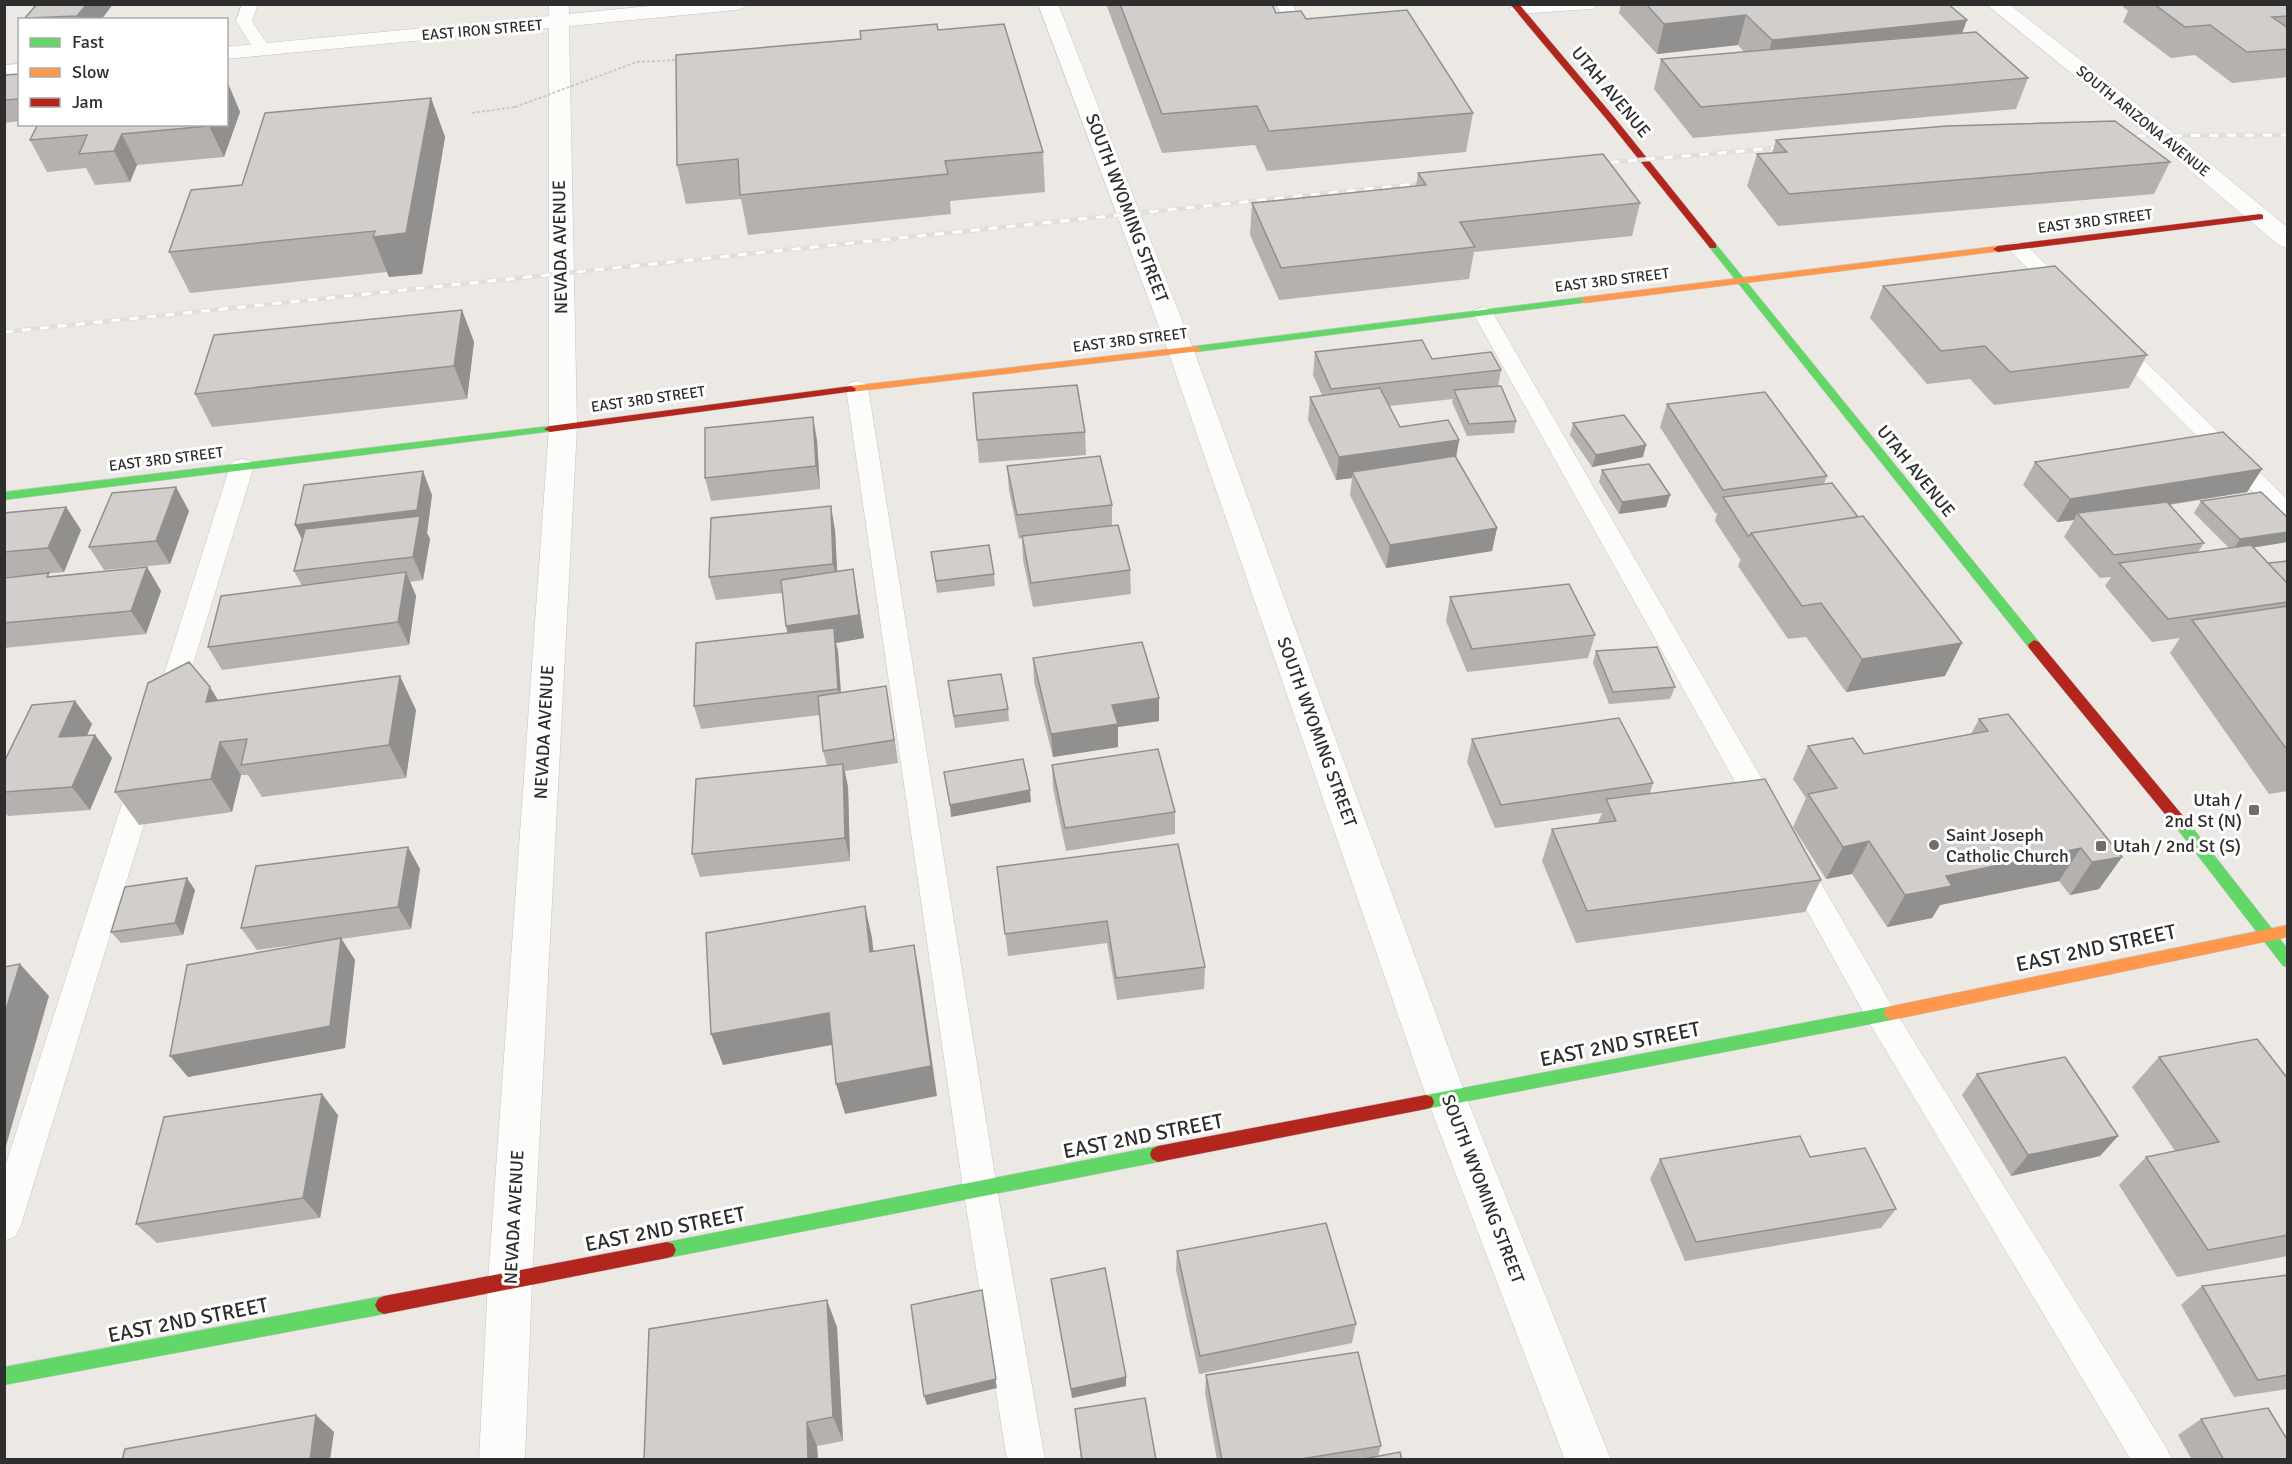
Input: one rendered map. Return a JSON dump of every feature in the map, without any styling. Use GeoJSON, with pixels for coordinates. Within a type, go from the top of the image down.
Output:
{"type":"FeatureCollection","features":[{"type":"Feature","properties":{"kind":"street","name":"EAST IRON STREET"},"geometry":{"type":"LineString","coordinates":[[228,53],[558,14],[736,4]]}},
{"type":"Feature","properties":{"kind":"street","name":"SOUTH WYOMING STREET"},"geometry":{"type":"LineString","coordinates":[[1048,4],[1182,351],[1447,1099],[1588,1460]]}},
{"type":"Feature","properties":{"kind":"street","name":"SOUTH ARIZONA AVENUE"},"geometry":{"type":"LineString","coordinates":[[1996,4],[2163,136],[2288,241]]}},
{"type":"Feature","properties":{"kind":"street","name":"UTAH AVENUE"},"geometry":{"type":"LineString","coordinates":[[1516,7],[1617,127],[1738,280],[2174,815],[2288,961]]}},
{"type":"Feature","properties":{"kind":"street","name":"NEVADA AVENUE"},"geometry":{"type":"LineString","coordinates":[[502,1460],[510,1281],[563,427],[558,14]]}},
{"type":"Feature","properties":{"kind":"street","name":"EAST 3RD STREET"},"geometry":{"type":"LineString","coordinates":[[4,496],[857,388],[1182,351],[1738,280],[2260,217]]}},
{"type":"Feature","properties":{"kind":"street","name":"EAST 2ND STREET"},"geometry":{"type":"LineString","coordinates":[[4,1376],[510,1281],[1881,1015],[2288,931]]}},
{"type":"Feature","properties":{"kind":"lane"},"geometry":{"type":"LineString","coordinates":[[250,4],[244,21],[263,50]]}},
{"type":"Feature","properties":{"kind":"lane"},"geometry":{"type":"LineString","coordinates":[[1284,4],[1305,46]]}},
{"type":"Feature","properties":{"kind":"lane"},"geometry":{"type":"LineString","coordinates":[[1516,7],[1592,4]]}},
{"type":"Feature","properties":{"kind":"lane"},"geometry":{"type":"LineString","coordinates":[[2018,248],[2075,304]]}},
{"type":"Feature","properties":{"kind":"lane"},"geometry":{"type":"LineString","coordinates":[[1483,313],[1881,1015],[2153,1460]]}},
{"type":"Feature","properties":{"kind":"lane"},"geometry":{"type":"LineString","coordinates":[[2099,328],[2288,514]]}},
{"type":"Feature","properties":{"kind":"lane"},"geometry":{"type":"LineString","coordinates":[[857,388],[980,1188],[1026,1460]]}},
{"type":"Feature","properties":{"kind":"lane"},"geometry":{"type":"LineString","coordinates":[[161,727],[242,466]]}},
{"type":"Feature","properties":{"kind":"lane"},"geometry":{"type":"LineString","coordinates":[[4,1226],[150,761]]}},
{"type":"Feature","properties":{"kind":"path"},"geometry":{"type":"LineString","coordinates":[[472,113],[515,107],[637,62],[684,60]]}},
{"type":"Feature","properties":{"kind":"building"},"geometry":{"type":"Polygon","coordinates":[[[37,4],[87,4],[77,16],[25,18],[37,4]]]}},
{"type":"Feature","properties":{"kind":"building"},"geometry":{"type":"Polygon","coordinates":[[[1120,4],[1272,4],[1276,13],[1301,11],[1306,19],[1407,10],[1473,113],[1269,131],[1257,106],[1162,114],[1120,4]]]}},
{"type":"Feature","properties":{"kind":"building"},"geometry":{"type":"Polygon","coordinates":[[[1646,4],[1948,4],[1967,20],[1772,40],[1746,15],[1664,24],[1646,4]]]}},
{"type":"Feature","properties":{"kind":"building"},"geometry":{"type":"Polygon","coordinates":[[[2154,4],[2288,4],[2288,16],[2272,17],[2288,28],[2288,49],[2247,52],[2210,25],[2185,27],[2154,4]]]}},
{"type":"Feature","properties":{"kind":"building"},"geometry":{"type":"Polygon","coordinates":[[[937,24],[938,30],[1004,24],[1043,152],[945,161],[948,174],[740,195],[738,159],[677,165],[676,55],[861,39],[860,31],[937,24]]]}},
{"type":"Feature","properties":{"kind":"building"},"geometry":{"type":"Polygon","coordinates":[[[1976,32],[2028,78],[1701,107],[1661,59],[1976,32]]]}},
{"type":"Feature","properties":{"kind":"building"},"geometry":{"type":"Polygon","coordinates":[[[18,74],[18,99],[4,100],[4,75],[18,74]]]}},
{"type":"Feature","properties":{"kind":"building"},"geometry":{"type":"Polygon","coordinates":[[[431,98],[406,233],[373,237],[375,231],[169,252],[191,190],[242,185],[265,113],[431,98]]]}},
{"type":"Feature","properties":{"kind":"building"},"geometry":{"type":"Polygon","coordinates":[[[2115,121],[2170,162],[1789,194],[1757,154],[1787,152],[1776,140],[1947,126],[2115,121]]]}},
{"type":"Feature","properties":{"kind":"building"},"geometry":{"type":"Polygon","coordinates":[[[37,126],[209,126],[122,134],[114,151],[79,154],[87,135],[30,140],[37,126]]]}},
{"type":"Feature","properties":{"kind":"building"},"geometry":{"type":"Polygon","coordinates":[[[1603,154],[1640,203],[1460,222],[1475,247],[1281,268],[1252,203],[1426,185],[1418,173],[1603,154]]]}},
{"type":"Feature","properties":{"kind":"building"},"geometry":{"type":"Polygon","coordinates":[[[2055,266],[2147,355],[2010,372],[1985,346],[1941,351],[1883,286],[2055,266]]]}},
{"type":"Feature","properties":{"kind":"building"},"geometry":{"type":"Polygon","coordinates":[[[462,310],[454,366],[195,394],[214,335],[462,310]]]}},
{"type":"Feature","properties":{"kind":"building"},"geometry":{"type":"Polygon","coordinates":[[[1422,340],[1432,359],[1491,352],[1501,370],[1331,389],[1315,352],[1422,340]]]}},
{"type":"Feature","properties":{"kind":"building"},"geometry":{"type":"Polygon","coordinates":[[[1077,385],[1085,432],[977,440],[973,393],[1077,385]]]}},
{"type":"Feature","properties":{"kind":"building"},"geometry":{"type":"Polygon","coordinates":[[[1501,386],[1516,421],[1469,424],[1454,390],[1501,386]]]}},
{"type":"Feature","properties":{"kind":"building"},"geometry":{"type":"Polygon","coordinates":[[[1380,388],[1400,427],[1448,420],[1459,440],[1339,457],[1310,397],[1380,388]]]}},
{"type":"Feature","properties":{"kind":"building"},"geometry":{"type":"Polygon","coordinates":[[[1765,392],[1827,476],[1723,490],[1667,404],[1765,392]]]}},
{"type":"Feature","properties":{"kind":"building"},"geometry":{"type":"Polygon","coordinates":[[[1624,415],[1646,445],[1596,455],[1573,423],[1624,415]]]}},
{"type":"Feature","properties":{"kind":"building"},"geometry":{"type":"Polygon","coordinates":[[[813,417],[816,466],[705,478],[705,428],[813,417]]]}},
{"type":"Feature","properties":{"kind":"building"},"geometry":{"type":"Polygon","coordinates":[[[2223,432],[2262,469],[2070,499],[2035,462],[2223,432]]]}},
{"type":"Feature","properties":{"kind":"building"},"geometry":{"type":"Polygon","coordinates":[[[1100,456],[1112,505],[1017,515],[1007,466],[1100,456]]]}},
{"type":"Feature","properties":{"kind":"building"},"geometry":{"type":"Polygon","coordinates":[[[1455,456],[1497,528],[1390,545],[1352,472],[1455,456]]]}},
{"type":"Feature","properties":{"kind":"building"},"geometry":{"type":"Polygon","coordinates":[[[1649,464],[1670,495],[1622,502],[1602,470],[1649,464]]]}},
{"type":"Feature","properties":{"kind":"building"},"geometry":{"type":"Polygon","coordinates":[[[423,471],[417,510],[295,525],[304,485],[423,471]]]}},
{"type":"Feature","properties":{"kind":"building"},"geometry":{"type":"Polygon","coordinates":[[[1832,483],[1858,517],[1751,533],[1748,536],[1723,497],[1832,483]]]}},
{"type":"Feature","properties":{"kind":"building"},"geometry":{"type":"Polygon","coordinates":[[[176,487],[156,541],[89,547],[112,493],[176,487]]]}},
{"type":"Feature","properties":{"kind":"building"},"geometry":{"type":"Polygon","coordinates":[[[2261,492],[2288,518],[2288,532],[2240,539],[2201,501],[2261,492]]]}},
{"type":"Feature","properties":{"kind":"building"},"geometry":{"type":"Polygon","coordinates":[[[2167,502],[2204,543],[2114,555],[2077,513],[2167,502]]]}},
{"type":"Feature","properties":{"kind":"building"},"geometry":{"type":"Polygon","coordinates":[[[831,506],[833,564],[709,577],[711,518],[831,506]]]}},
{"type":"Feature","properties":{"kind":"building"},"geometry":{"type":"Polygon","coordinates":[[[66,507],[48,548],[4,552],[4,513],[66,507]]]}},
{"type":"Feature","properties":{"kind":"building"},"geometry":{"type":"Polygon","coordinates":[[[420,516],[413,557],[294,571],[305,529],[420,516]]]}},
{"type":"Feature","properties":{"kind":"building"},"geometry":{"type":"Polygon","coordinates":[[[1863,516],[1962,643],[1862,659],[1821,603],[1802,606],[1751,533],[1863,516]]]}},
{"type":"Feature","properties":{"kind":"building"},"geometry":{"type":"Polygon","coordinates":[[[1118,525],[1130,570],[1031,583],[1022,536],[1118,525]]]}},
{"type":"Feature","properties":{"kind":"building"},"geometry":{"type":"Polygon","coordinates":[[[989,545],[994,574],[936,581],[931,552],[989,545]]]}},
{"type":"Feature","properties":{"kind":"building"},"geometry":{"type":"Polygon","coordinates":[[[2251,545],[2288,584],[2288,602],[2168,619],[2119,563],[2251,545]]]}},
{"type":"Feature","properties":{"kind":"building"},"geometry":{"type":"Polygon","coordinates":[[[2288,561],[2288,584],[2268,563],[2288,561]]]}},
{"type":"Feature","properties":{"kind":"building"},"geometry":{"type":"Polygon","coordinates":[[[147,567],[131,611],[4,623],[4,578],[49,573],[47,577],[147,567]]]}},
{"type":"Feature","properties":{"kind":"building"},"geometry":{"type":"Polygon","coordinates":[[[853,569],[859,615],[786,626],[781,580],[853,569]]]}},
{"type":"Feature","properties":{"kind":"building"},"geometry":{"type":"Polygon","coordinates":[[[406,572],[398,622],[208,647],[221,596],[406,572]]]}},
{"type":"Feature","properties":{"kind":"building"},"geometry":{"type":"Polygon","coordinates":[[[1569,584],[1595,635],[1472,649],[1450,597],[1569,584]]]}},
{"type":"Feature","properties":{"kind":"building"},"geometry":{"type":"Polygon","coordinates":[[[2288,606],[2288,751],[2192,620],[2288,606]]]}},
{"type":"Feature","properties":{"kind":"building"},"geometry":{"type":"Polygon","coordinates":[[[834,628],[838,689],[694,706],[696,643],[834,628]]]}},
{"type":"Feature","properties":{"kind":"building"},"geometry":{"type":"Polygon","coordinates":[[[1142,642],[1159,698],[1112,705],[1118,724],[1051,734],[1033,658],[1142,642]]]}},
{"type":"Feature","properties":{"kind":"building"},"geometry":{"type":"Polygon","coordinates":[[[1657,647],[1675,687],[1613,692],[1596,651],[1657,647]]]}},
{"type":"Feature","properties":{"kind":"building"},"geometry":{"type":"Polygon","coordinates":[[[189,662],[210,687],[206,702],[400,676],[389,745],[241,765],[247,739],[220,742],[211,779],[115,792],[148,683],[189,662]]]}},
{"type":"Feature","properties":{"kind":"building"},"geometry":{"type":"Polygon","coordinates":[[[1001,674],[1008,709],[954,716],[948,681],[1001,674]]]}},
{"type":"Feature","properties":{"kind":"building"},"geometry":{"type":"Polygon","coordinates":[[[886,686],[894,740],[823,751],[818,696],[886,686]]]}},
{"type":"Feature","properties":{"kind":"building"},"geometry":{"type":"Polygon","coordinates":[[[75,701],[59,737],[95,735],[72,787],[4,792],[4,762],[32,705],[75,701]]]}},
{"type":"Feature","properties":{"kind":"building","name":"Saint Joseph Catholic Church"},"geometry":{"type":"Polygon","coordinates":[[[2008,714],[2122,857],[2092,862],[2081,848],[1946,876],[1952,886],[1905,895],[1869,841],[1843,847],[1808,794],[1837,788],[1808,746],[1853,738],[1864,754],[1988,731],[1979,719],[2008,714]]]}},
{"type":"Feature","properties":{"kind":"building"},"geometry":{"type":"Polygon","coordinates":[[[1619,718],[1653,783],[1501,805],[1472,739],[1619,718]]]}},
{"type":"Feature","properties":{"kind":"building"},"geometry":{"type":"Polygon","coordinates":[[[1158,749],[1175,812],[1065,828],[1052,765],[1158,749]]]}},
{"type":"Feature","properties":{"kind":"building"},"geometry":{"type":"Polygon","coordinates":[[[1023,759],[1030,790],[950,805],[944,772],[1023,759]]]}},
{"type":"Feature","properties":{"kind":"building"},"geometry":{"type":"Polygon","coordinates":[[[843,764],[845,838],[692,854],[696,779],[843,764]]]}},
{"type":"Feature","properties":{"kind":"building"},"geometry":{"type":"Polygon","coordinates":[[[1765,779],[1821,880],[1587,911],[1552,829],[1616,821],[1606,799],[1765,779]]]}},
{"type":"Feature","properties":{"kind":"building"},"geometry":{"type":"Polygon","coordinates":[[[1178,844],[1205,967],[1116,978],[1107,921],[1005,934],[997,867],[1178,844]]]}},
{"type":"Feature","properties":{"kind":"building"},"geometry":{"type":"Polygon","coordinates":[[[408,847],[398,907],[241,928],[256,866],[408,847]]]}},
{"type":"Feature","properties":{"kind":"building"},"geometry":{"type":"Polygon","coordinates":[[[187,878],[175,923],[111,932],[125,887],[187,878]]]}},
{"type":"Feature","properties":{"kind":"building"},"geometry":{"type":"Polygon","coordinates":[[[865,906],[870,952],[914,945],[931,1066],[836,1084],[829,1013],[711,1034],[706,933],[865,906]]]}},
{"type":"Feature","properties":{"kind":"building"},"geometry":{"type":"Polygon","coordinates":[[[341,938],[330,1026],[170,1056],[187,965],[341,938]]]}},
{"type":"Feature","properties":{"kind":"building"},"geometry":{"type":"Polygon","coordinates":[[[20,964],[4,1016],[4,967],[20,964]]]}},
{"type":"Feature","properties":{"kind":"building"},"geometry":{"type":"Polygon","coordinates":[[[2257,1039],[2288,1079],[2288,1235],[2208,1250],[2146,1157],[2219,1142],[2159,1057],[2257,1039]]]}},
{"type":"Feature","properties":{"kind":"building"},"geometry":{"type":"Polygon","coordinates":[[[2065,1057],[2118,1136],[2028,1155],[1977,1074],[2065,1057]]]}},
{"type":"Feature","properties":{"kind":"building"},"geometry":{"type":"Polygon","coordinates":[[[322,1094],[303,1198],[136,1224],[164,1117],[322,1094]]]}},
{"type":"Feature","properties":{"kind":"building"},"geometry":{"type":"Polygon","coordinates":[[[1800,1136],[1810,1157],[1865,1148],[1896,1209],[1696,1242],[1660,1159],[1800,1136]]]}},
{"type":"Feature","properties":{"kind":"building"},"geometry":{"type":"Polygon","coordinates":[[[1326,1223],[1356,1324],[1200,1356],[1177,1251],[1326,1223]]]}},
{"type":"Feature","properties":{"kind":"building"},"geometry":{"type":"Polygon","coordinates":[[[1105,1268],[1126,1377],[1071,1389],[1051,1279],[1105,1268]]]}},
{"type":"Feature","properties":{"kind":"building"},"geometry":{"type":"Polygon","coordinates":[[[2288,1275],[2288,1375],[2258,1380],[2202,1286],[2288,1275]]]}},
{"type":"Feature","properties":{"kind":"building"},"geometry":{"type":"Polygon","coordinates":[[[982,1290],[996,1379],[924,1396],[911,1305],[982,1290]]]}},
{"type":"Feature","properties":{"kind":"building"},"geometry":{"type":"Polygon","coordinates":[[[827,1300],[833,1417],[807,1422],[808,1460],[644,1460],[649,1329],[827,1300]]]}},
{"type":"Feature","properties":{"kind":"building"},"geometry":{"type":"Polygon","coordinates":[[[1358,1352],[1381,1446],[1295,1460],[1222,1460],[1206,1375],[1358,1352]]]}},
{"type":"Feature","properties":{"kind":"building"},"geometry":{"type":"Polygon","coordinates":[[[1145,1398],[1156,1460],[1082,1460],[1075,1409],[1145,1398]]]}},
{"type":"Feature","properties":{"kind":"building"},"geometry":{"type":"Polygon","coordinates":[[[2268,1408],[2288,1441],[2288,1460],[2224,1460],[2201,1419],[2268,1408]]]}},
{"type":"Feature","properties":{"kind":"building"},"geometry":{"type":"Polygon","coordinates":[[[316,1415],[310,1460],[122,1460],[125,1449],[316,1415]]]}},
{"type":"Feature","properties":{"kind":"building"},"geometry":{"type":"Polygon","coordinates":[[[1400,1452],[1402,1460],[1358,1460],[1400,1452]]]}},
{"type":"Feature","properties":{"kind":"railway"},"geometry":{"type":"LineString","coordinates":[[2119,136],[2288,135]]}},
{"type":"Feature","properties":{"kind":"railway"},"geometry":{"type":"LineString","coordinates":[[1592,164],[1789,147]]}},
{"type":"Feature","properties":{"kind":"railway"},"geometry":{"type":"LineString","coordinates":[[4,332],[1434,182]]}},
{"type":"Feature","properties":{"kind":"traffic: fast"},"geometry":{"type":"LineString","coordinates":[[1713,246],[2034,645]]}},
{"type":"Feature","properties":{"kind":"traffic: fast"},"geometry":{"type":"LineString","coordinates":[[1196,349],[1585,300]]}},
{"type":"Feature","properties":{"kind":"traffic: fast"},"geometry":{"type":"LineString","coordinates":[[4,496],[550,429]]}},
{"type":"Feature","properties":{"kind":"traffic: fast"},"geometry":{"type":"LineString","coordinates":[[2183,826],[2288,961]]}},
{"type":"Feature","properties":{"kind":"traffic: fast"},"geometry":{"type":"LineString","coordinates":[[1426,1102],[1892,1013]]}},
{"type":"Feature","properties":{"kind":"traffic: fast"},"geometry":{"type":"LineString","coordinates":[[667,1250],[1158,1154]]}},
{"type":"Feature","properties":{"kind":"traffic: fast"},"geometry":{"type":"LineString","coordinates":[[4,1376],[384,1305]]}},
{"type":"Feature","properties":{"kind":"traffic: slow"},"geometry":{"type":"LineString","coordinates":[[1585,300],[1998,249]]}},
{"type":"Feature","properties":{"kind":"traffic: slow"},"geometry":{"type":"LineString","coordinates":[[851,389],[1196,349]]}},
{"type":"Feature","properties":{"kind":"traffic: slow"},"geometry":{"type":"LineString","coordinates":[[1892,1013],[2288,931]]}},
{"type":"Feature","properties":{"kind":"traffic: jam"},"geometry":{"type":"LineString","coordinates":[[1514,4],[1611,119],[1713,246]]}},
{"type":"Feature","properties":{"kind":"traffic: jam"},"geometry":{"type":"LineString","coordinates":[[1998,249],[2260,217]]}},
{"type":"Feature","properties":{"kind":"traffic: jam"},"geometry":{"type":"LineString","coordinates":[[550,429],[851,389]]}},
{"type":"Feature","properties":{"kind":"traffic: jam"},"geometry":{"type":"LineString","coordinates":[[2034,645],[2183,826]]}},
{"type":"Feature","properties":{"kind":"traffic: jam"},"geometry":{"type":"LineString","coordinates":[[1158,1154],[1426,1102]]}},
{"type":"Feature","properties":{"kind":"traffic: jam"},"geometry":{"type":"LineString","coordinates":[[384,1305],[667,1250]]}},
{"type":"Feature","properties":{"kind":"place","name":"Utah / 2nd St (N)"},"geometry":{"type":"Point","coordinates":[2254,810]}},
{"type":"Feature","properties":{"kind":"place","name":"Saint Joseph Catholic Church"},"geometry":{"type":"Point","coordinates":[1934,845]}},
{"type":"Feature","properties":{"kind":"place","name":"Utah / 2nd St (S)"},"geometry":{"type":"Point","coordinates":[2101,846]}}]}
